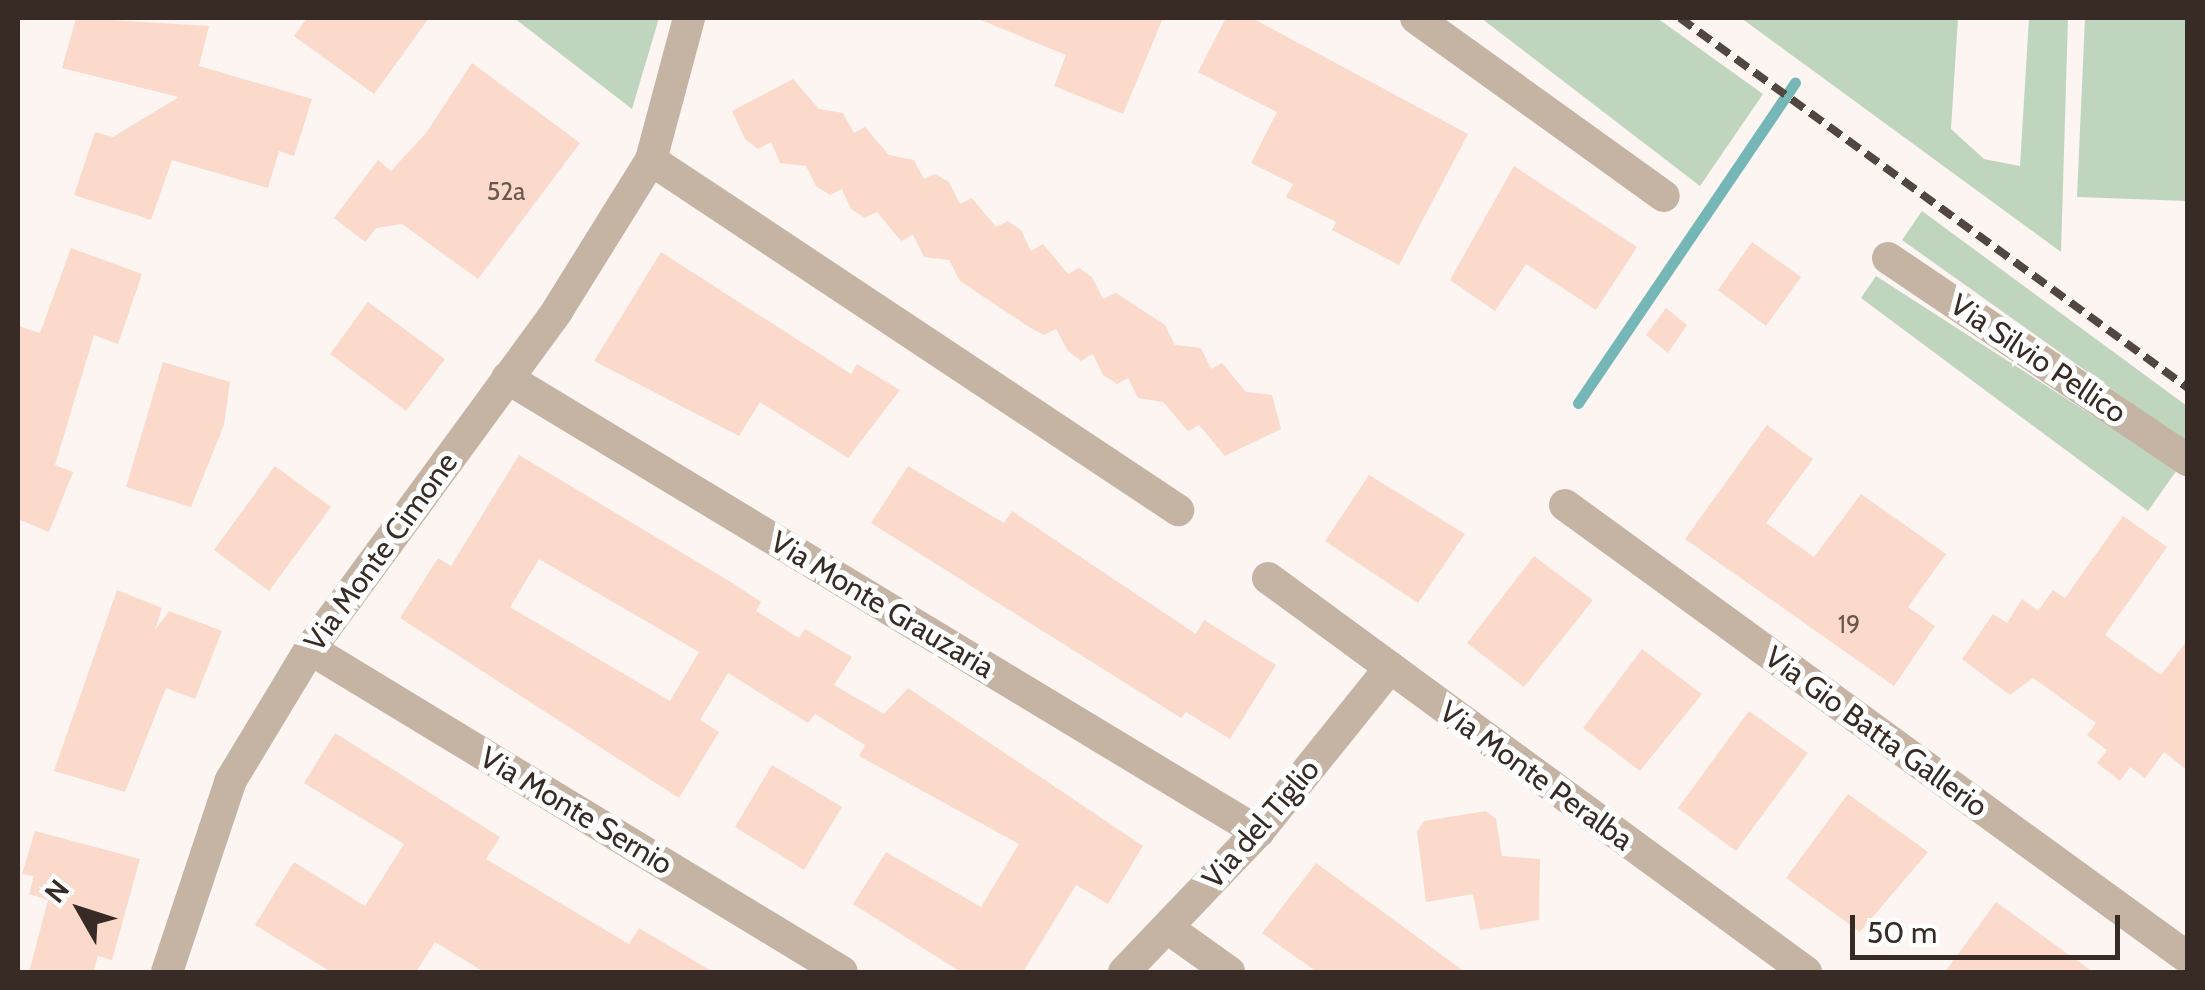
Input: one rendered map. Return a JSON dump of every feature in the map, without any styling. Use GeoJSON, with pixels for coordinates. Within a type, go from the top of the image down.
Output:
{"type":"FeatureCollection","features":[{"type":"Feature","properties":{"kind":"street","name":"Via Monte Cimone"},"geometry":{"type":"LineString","coordinates":[[168,972],[232,780],[310,648],[506,378],[651,160],[689,18]]}},
{"type":"Feature","properties":{"kind":"street"},"geometry":{"type":"LineString","coordinates":[[1416,18],[1664,196]]}},
{"type":"Feature","properties":{"kind":"street"},"geometry":{"type":"LineString","coordinates":[[651,160],[1178,510]]}},
{"type":"Feature","properties":{"kind":"street","name":"Via Silvio Pellico"},"geometry":{"type":"LineString","coordinates":[[1888,258],[2188,460]]}},
{"type":"Feature","properties":{"kind":"street","name":"Via Monte Grauzaria"},"geometry":{"type":"LineString","coordinates":[[506,378],[1258,832]]}},
{"type":"Feature","properties":{"kind":"street","name":"Via Gio Batta Gallerio"},"geometry":{"type":"LineString","coordinates":[[1564,505],[2188,958]]}},
{"type":"Feature","properties":{"kind":"street","name":"Via Monte Peralba"},"geometry":{"type":"LineString","coordinates":[[1268,578],[1806,972]]}},
{"type":"Feature","properties":{"kind":"street","name":"Via Monte Sernio"},"geometry":{"type":"LineString","coordinates":[[310,648],[842,972]]}},
{"type":"Feature","properties":{"kind":"street","name":"Via del Tiglio"},"geometry":{"type":"LineString","coordinates":[[1124,972],[1258,832],[1390,668]]}},
{"type":"Feature","properties":{"kind":"street"},"geometry":{"type":"LineString","coordinates":[[1169,929],[1229,972]]}},
{"type":"Feature","properties":{"kind":"green space"},"geometry":{"type":"Polygon","coordinates":[[[514,18],[659,18],[632,109],[514,18]]]}},
{"type":"Feature","properties":{"kind":"green space"},"geometry":{"type":"Polygon","coordinates":[[[1481,18],[1657,18],[1763,94],[1700,186],[1481,18]]]}},
{"type":"Feature","properties":{"kind":"green space"},"geometry":{"type":"Polygon","coordinates":[[[1741,18],[1958,18],[1951,129],[1984,159],[2020,166],[2029,18],[2068,18],[2061,252],[1741,18]]]}},
{"type":"Feature","properties":{"kind":"green space"},"geometry":{"type":"Polygon","coordinates":[[[2085,18],[2187,18],[2187,201],[2077,197],[2085,18]]]}},
{"type":"Feature","properties":{"kind":"green space"},"geometry":{"type":"Polygon","coordinates":[[[1922,211],[2187,406],[2187,443],[1902,240],[1922,211]]]}},
{"type":"Feature","properties":{"kind":"green space"},"geometry":{"type":"Polygon","coordinates":[[[1876,276],[2177,470],[2148,511],[1861,298],[1876,276]]]}},
{"type":"Feature","properties":{"kind":"building"},"geometry":{"type":"Polygon","coordinates":[[[76,18],[209,26],[199,66],[312,99],[294,156],[279,151],[268,188],[172,160],[151,220],[74,195],[95,132],[113,137],[179,97],[62,68],[76,18]]]}},
{"type":"Feature","properties":{"kind":"building"},"geometry":{"type":"Polygon","coordinates":[[[307,18],[429,18],[374,94],[294,36],[307,18]]]}},
{"type":"Feature","properties":{"kind":"building"},"geometry":{"type":"Polygon","coordinates":[[[976,18],[1163,18],[1123,114],[1054,86],[1066,55],[976,18]]]}},
{"type":"Feature","properties":{"kind":"building"},"geometry":{"type":"Polygon","coordinates":[[[1226,18],[1252,18],[1468,134],[1399,265],[1332,230],[1336,222],[1286,197],[1293,184],[1251,163],[1277,112],[1198,72],[1226,18]]]}},
{"type":"Feature","properties":{"kind":"building"},"geometry":{"type":"Polygon","coordinates":[[[472,63],[580,143],[478,279],[402,224],[376,228],[365,242],[334,218],[378,160],[391,171],[426,133],[472,63]]]}},
{"type":"Feature","properties":{"kind":"building"},"geometry":{"type":"Polygon","coordinates":[[[793,79],[819,109],[843,113],[854,133],[865,127],[889,155],[914,160],[924,179],[935,174],[949,182],[960,204],[972,198],[996,227],[1008,221],[1021,230],[1031,251],[1043,244],[1068,274],[1079,268],[1092,277],[1103,299],[1116,293],[1165,325],[1175,345],[1201,348],[1211,369],[1222,363],[1246,392],[1272,395],[1281,429],[1225,456],[1199,425],[1188,431],[1163,402],[1138,398],[1128,378],[1117,384],[1103,375],[1093,354],[1081,361],[1068,351],[1056,329],[1044,335],[1029,327],[960,281],[949,260],[924,257],[913,235],[901,241],[877,212],[865,218],[851,209],[842,189],[830,195],[816,186],[806,166],[780,163],[771,142],[758,149],[745,139],[732,111],[793,79]]]}},
{"type":"Feature","properties":{"kind":"building"},"geometry":{"type":"Polygon","coordinates":[[[1514,166],[1637,247],[1596,310],[1526,264],[1495,311],[1450,280],[1514,166]]]}},
{"type":"Feature","properties":{"kind":"building"},"geometry":{"type":"Polygon","coordinates":[[[1752,242],[1801,277],[1766,326],[1718,290],[1752,242]]]}},
{"type":"Feature","properties":{"kind":"building"},"geometry":{"type":"Polygon","coordinates":[[[71,248],[142,274],[118,344],[94,335],[55,465],[73,472],[49,532],[18,519],[18,326],[40,333],[71,248]]]}},
{"type":"Feature","properties":{"kind":"building"},"geometry":{"type":"Polygon","coordinates":[[[661,252],[851,374],[857,364],[900,390],[848,458],[760,402],[739,436],[594,361],[661,252]]]}},
{"type":"Feature","properties":{"kind":"building"},"geometry":{"type":"Polygon","coordinates":[[[368,302],[445,359],[406,411],[330,354],[368,302]]]}},
{"type":"Feature","properties":{"kind":"building"},"geometry":{"type":"Polygon","coordinates":[[[1666,308],[1687,325],[1668,353],[1646,335],[1666,308]]]}},
{"type":"Feature","properties":{"kind":"building"},"geometry":{"type":"Polygon","coordinates":[[[163,362],[230,382],[224,425],[191,507],[126,487],[163,362]]]}},
{"type":"Feature","properties":{"kind":"building"},"geometry":{"type":"Polygon","coordinates":[[[1767,425],[1813,459],[1766,523],[1814,557],[1861,494],[1946,554],[1908,607],[1935,626],[1894,686],[1685,539],[1767,425]]]}},
{"type":"Feature","properties":{"kind":"building"},"geometry":{"type":"Polygon","coordinates":[[[519,455],[734,584],[761,602],[756,611],[799,638],[805,629],[852,657],[834,685],[884,714],[908,688],[1143,846],[1108,904],[1076,885],[1023,972],[961,972],[853,904],[886,852],[981,907],[1019,844],[859,756],[865,745],[815,714],[808,723],[728,673],[700,720],[719,732],[679,798],[400,618],[438,558],[451,566],[519,455]],[[539,559],[510,607],[670,701],[699,652],[539,559]]]}},
{"type":"Feature","properties":{"kind":"building"},"geometry":{"type":"Polygon","coordinates":[[[275,466],[331,507],[269,591],[214,550],[275,466]]]}},
{"type":"Feature","properties":{"kind":"building"},"geometry":{"type":"Polygon","coordinates":[[[908,466],[1004,523],[1012,511],[1196,634],[1204,620],[1276,665],[1230,739],[1186,712],[1181,718],[871,523],[908,466]]]}},
{"type":"Feature","properties":{"kind":"building"},"geometry":{"type":"Polygon","coordinates":[[[1369,475],[1465,534],[1418,603],[1325,541],[1369,475]]]}},
{"type":"Feature","properties":{"kind":"building"},"geometry":{"type":"Polygon","coordinates":[[[2123,516],[2167,547],[2105,635],[2161,675],[2188,639],[2188,771],[2164,752],[2145,778],[2130,767],[2120,781],[2097,763],[2107,750],[2087,735],[2096,723],[2033,678],[2010,695],[1962,659],[1993,614],[2007,623],[2022,599],[2038,611],[2053,590],[2065,598],[2123,516]]]}},
{"type":"Feature","properties":{"kind":"building"},"geometry":{"type":"Polygon","coordinates":[[[1534,556],[1593,600],[1524,687],[1467,643],[1534,556]]]}},
{"type":"Feature","properties":{"kind":"building"},"geometry":{"type":"Polygon","coordinates":[[[117,590],[162,608],[155,630],[169,611],[222,631],[195,699],[166,688],[125,792],[54,771],[117,590]]]}},
{"type":"Feature","properties":{"kind":"building"},"geometry":{"type":"Polygon","coordinates":[[[1642,649],[1702,694],[1640,771],[1583,728],[1642,649]]]}},
{"type":"Feature","properties":{"kind":"building"},"geometry":{"type":"Polygon","coordinates":[[[1749,711],[1808,753],[1736,851],[1678,808],[1749,711]]]}},
{"type":"Feature","properties":{"kind":"building"},"geometry":{"type":"Polygon","coordinates":[[[335,733],[500,837],[486,859],[629,944],[639,928],[713,972],[484,972],[435,942],[416,972],[331,972],[255,925],[294,862],[365,906],[404,844],[304,783],[335,733]]]}},
{"type":"Feature","properties":{"kind":"building"},"geometry":{"type":"Polygon","coordinates":[[[772,765],[842,807],[804,870],[735,827],[772,765]]]}},
{"type":"Feature","properties":{"kind":"building"},"geometry":{"type":"Polygon","coordinates":[[[1848,794],[1928,852],[1860,932],[1786,878],[1848,794]]]}},
{"type":"Feature","properties":{"kind":"building"},"geometry":{"type":"Polygon","coordinates":[[[1486,811],[1496,819],[1502,856],[1540,859],[1539,920],[1480,930],[1473,894],[1426,902],[1417,832],[1424,821],[1486,811]]]}},
{"type":"Feature","properties":{"kind":"building"},"geometry":{"type":"Polygon","coordinates":[[[35,831],[140,859],[112,960],[98,956],[93,972],[29,972],[48,900],[29,894],[34,876],[22,874],[35,831]]]}},
{"type":"Feature","properties":{"kind":"building"},"geometry":{"type":"Polygon","coordinates":[[[1316,863],[1465,972],[1317,972],[1262,933],[1316,863]]]}},
{"type":"Feature","properties":{"kind":"building"},"geometry":{"type":"Polygon","coordinates":[[[1996,902],[2093,972],[1945,972],[1996,902]]]}},
{"type":"Feature","properties":{"kind":"waterway"},"geometry":{"type":"LineString","coordinates":[[1578,403],[1795,83]]}},
{"type":"Feature","properties":{"kind":"railway"},"geometry":{"type":"LineString","coordinates":[[1680,18],[2188,388]]}}]}
